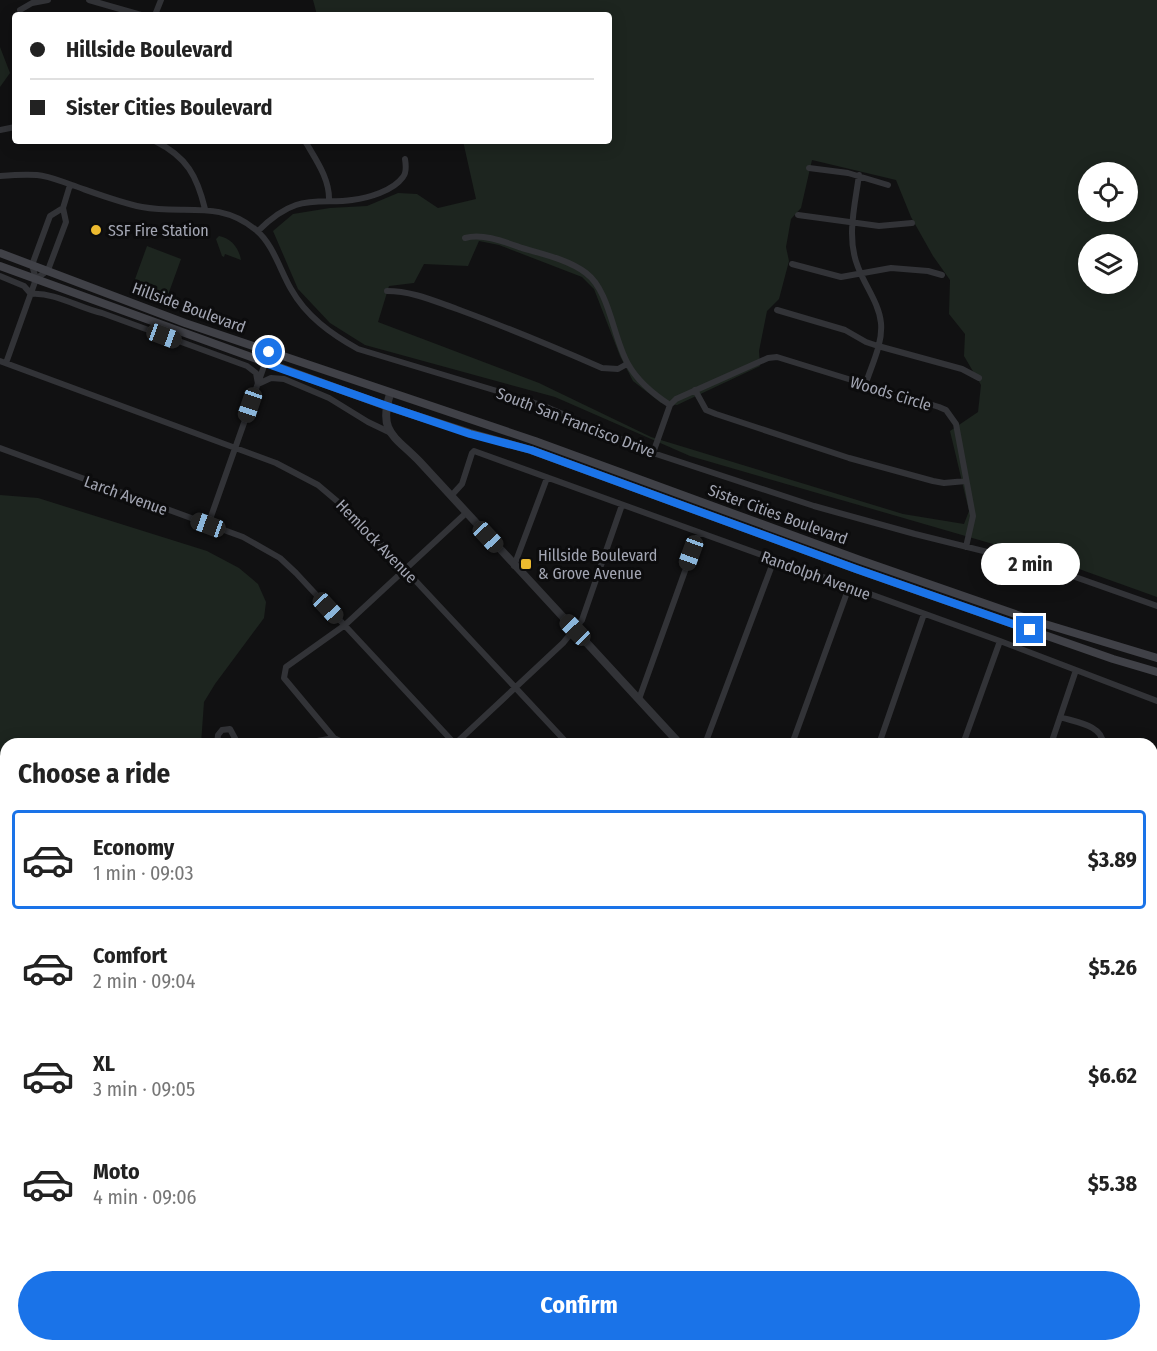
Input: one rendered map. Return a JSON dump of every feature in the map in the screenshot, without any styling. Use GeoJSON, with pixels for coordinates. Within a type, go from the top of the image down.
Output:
{"type":"FeatureCollection","features":[{"type":"Feature","properties":{"kind":"main road","name":"Hillside Boulevard"},"geometry":{"type":"LineString","coordinates":[[0,253],[185,323],[390,393]]}},
{"type":"Feature","properties":{"kind":"main road","name":"Hillside Boulevard"},"geometry":{"type":"LineString","coordinates":[[0,266],[387,406]]}},
{"type":"Feature","properties":{"kind":"main road","name":"Sister Cities Boulevard"},"geometry":{"type":"LineString","coordinates":[[390,393],[535,441],[860,560],[1024,617],[1157,658]]}},
{"type":"Feature","properties":{"kind":"main road","name":"Sister Cities Boulevard"},"geometry":{"type":"LineString","coordinates":[[387,406],[470,434],[531,450],[856,569],[1113,659],[1157,672]]}},
{"type":"Feature","properties":{"kind":"street"},"geometry":{"type":"LineString","coordinates":[[20,10],[32,3],[48,0]]}},
{"type":"Feature","properties":{"kind":"street"},"geometry":{"type":"LineString","coordinates":[[89,0],[131,12]]}},
{"type":"Feature","properties":{"kind":"street"},"geometry":{"type":"LineString","coordinates":[[160,144],[175,152],[191,170],[200,186],[205,209]]}},
{"type":"Feature","properties":{"kind":"street"},"geometry":{"type":"LineString","coordinates":[[307,144],[327,181],[329,201]]}},
{"type":"Feature","properties":{"kind":"street"},"geometry":{"type":"LineString","coordinates":[[258,231],[281,212],[296,205],[312,201],[351,201],[372,196],[393,186],[404,177],[405,159]]}},
{"type":"Feature","properties":{"kind":"street"},"geometry":{"type":"LineString","coordinates":[[809,168],[860,176],[888,185]]}},
{"type":"Feature","properties":{"kind":"street","name":"South San Francisco Drive"},"geometry":{"type":"LineString","coordinates":[[0,176],[38,175],[125,204],[145,208],[205,209],[225,213],[258,231],[304,309],[338,338],[358,349],[544,406],[653,453],[834,512],[1044,566],[1157,606]]}},
{"type":"Feature","properties":{"kind":"street"},"geometry":{"type":"LineString","coordinates":[[860,176],[852,222],[854,253],[879,315],[881,334],[865,386]]}},
{"type":"Feature","properties":{"kind":"street"},"geometry":{"type":"LineString","coordinates":[[36,279],[48,270],[66,222],[63,208],[70,185]]}},
{"type":"Feature","properties":{"kind":"street"},"geometry":{"type":"LineString","coordinates":[[3,362],[36,279],[33,265],[50,216],[63,208]]}},
{"type":"Feature","properties":{"kind":"street"},"geometry":{"type":"LineString","coordinates":[[798,215],[879,226],[912,223]]}},
{"type":"Feature","properties":{"kind":"street"},"geometry":{"type":"LineString","coordinates":[[465,238],[479,236],[510,244],[585,272],[595,281],[601,293],[627,364],[645,387],[670,405]]}},
{"type":"Feature","properties":{"kind":"street"},"geometry":{"type":"LineString","coordinates":[[792,264],[841,277],[878,270],[906,268],[942,275]]}},
{"type":"Feature","properties":{"kind":"street"},"geometry":{"type":"LineString","coordinates":[[0,276],[24,286],[31,294],[47,295],[102,313],[247,366],[256,373],[258,384]]}},
{"type":"Feature","properties":{"kind":"street"},"geometry":{"type":"LineString","coordinates":[[387,291],[406,291],[418,295],[602,368],[618,369],[627,364]]}},
{"type":"Feature","properties":{"kind":"street"},"geometry":{"type":"LineString","coordinates":[[777,310],[845,330],[878,346],[962,369],[979,378]]}},
{"type":"Feature","properties":{"kind":"street"},"geometry":{"type":"LineString","coordinates":[[208,525],[269,352]]}},
{"type":"Feature","properties":{"kind":"street","name":"Woods Circle"},"geometry":{"type":"LineString","coordinates":[[695,390],[768,358],[777,357],[946,410],[956,424],[974,516],[966,547]]}},
{"type":"Feature","properties":{"kind":"street","name":"Hemlock Avenue"},"geometry":{"type":"LineString","coordinates":[[3,362],[236,447],[276,463],[318,485],[357,518],[562,738]]}},
{"type":"Feature","properties":{"kind":"street"},"geometry":{"type":"LineString","coordinates":[[258,384],[271,378],[284,379],[329,398],[368,423],[391,434],[675,738]]}},
{"type":"Feature","properties":{"kind":"street"},"geometry":{"type":"LineString","coordinates":[[653,453],[670,405],[676,399],[695,390],[706,410],[716,414],[849,458],[933,481],[944,483],[966,481]]}},
{"type":"Feature","properties":{"kind":"street"},"geometry":{"type":"LineString","coordinates":[[390,393],[385,420],[391,434]]}},
{"type":"Feature","properties":{"kind":"street","name":"Larch Avenue"},"geometry":{"type":"LineString","coordinates":[[0,448],[243,537],[280,558],[449,738]]}},
{"type":"Feature","properties":{"kind":"street","name":"Randolph Avenue"},"geometry":{"type":"LineString","coordinates":[[451,496],[462,484],[474,451],[1000,641],[1157,701]]}},
{"type":"Feature","properties":{"kind":"street"},"geometry":{"type":"LineString","coordinates":[[514,566],[547,478]]}},
{"type":"Feature","properties":{"kind":"street"},"geometry":{"type":"LineString","coordinates":[[461,738],[575,630],[586,612],[622,505]]}},
{"type":"Feature","properties":{"kind":"street"},"geometry":{"type":"LineString","coordinates":[[334,738],[284,678],[286,667],[345,625],[466,513]]}},
{"type":"Feature","properties":{"kind":"street"},"geometry":{"type":"LineString","coordinates":[[639,699],[699,532]]}},
{"type":"Feature","properties":{"kind":"street"},"geometry":{"type":"LineString","coordinates":[[707,738],[774,560]]}},
{"type":"Feature","properties":{"kind":"street"},"geometry":{"type":"LineString","coordinates":[[794,738],[849,587]]}},
{"type":"Feature","properties":{"kind":"street"},"geometry":{"type":"LineString","coordinates":[[881,738],[924,614]]}},
{"type":"Feature","properties":{"kind":"street"},"geometry":{"type":"LineString","coordinates":[[965,738],[1000,641]]}},
{"type":"Feature","properties":{"kind":"street"},"geometry":{"type":"LineString","coordinates":[[1053,738],[1076,670]]}},
{"type":"Feature","properties":{"kind":"street"},"geometry":{"type":"LineString","coordinates":[[1060,717],[1097,730],[1103,738]]}},
{"type":"Feature","properties":{"kind":"street"},"geometry":{"type":"LineString","coordinates":[[218,738],[222,730],[230,729],[236,738]]}},
{"type":"Feature","properties":{"kind":"shaded area"},"geometry":{"type":"Polygon","coordinates":[[[313,0],[1157,0],[1157,597],[1079,569],[690,456],[555,397],[365,345],[330,323],[298,289],[273,231],[293,214],[330,208],[367,206],[398,193],[417,194],[438,208],[476,199],[464,144],[612,144],[612,12],[316,12],[313,0]],[[812,160],[801,208],[791,219],[786,247],[789,261],[779,299],[767,311],[759,351],[760,366],[677,405],[661,403],[633,381],[620,356],[594,289],[582,277],[499,245],[479,241],[468,266],[424,264],[414,283],[389,286],[378,322],[539,383],[651,437],[903,514],[964,524],[969,511],[950,431],[978,412],[981,385],[964,356],[965,334],[949,314],[950,280],[933,256],[911,217],[896,180],[812,160]]]}},
{"type":"Feature","properties":{"kind":"shaded area"},"geometry":{"type":"Polygon","coordinates":[[[0,47],[10,73],[0,87],[0,47]]]}},
{"type":"Feature","properties":{"kind":"shaded area"},"geometry":{"type":"Polygon","coordinates":[[[219,236],[234,244],[241,260],[225,254],[224,257],[222,256],[216,239],[219,236]]]}},
{"type":"Feature","properties":{"kind":"shaded area"},"geometry":{"type":"Polygon","coordinates":[[[147,246],[181,259],[168,295],[134,282],[147,246]]]}},
{"type":"Feature","properties":{"kind":"shaded area"},"geometry":{"type":"Polygon","coordinates":[[[0,495],[38,498],[207,551],[239,568],[258,584],[266,602],[264,618],[204,702],[201,738],[0,738],[0,495]]]}},
{"type":"Feature","properties":{"kind":"place","name":"SSF Fire Station"},"geometry":{"type":"Point","coordinates":[96,230]}},
{"type":"Feature","properties":{"kind":"place","name":"Hillside Boulevard & Grove Avenue"},"geometry":{"type":"Point","coordinates":[526,564]}},
{"type":"Feature","properties":{"kind":"route"},"geometry":{"type":"LineString","coordinates":[[269,352],[265,363],[470,434],[531,450],[1030,630]]}}]}
